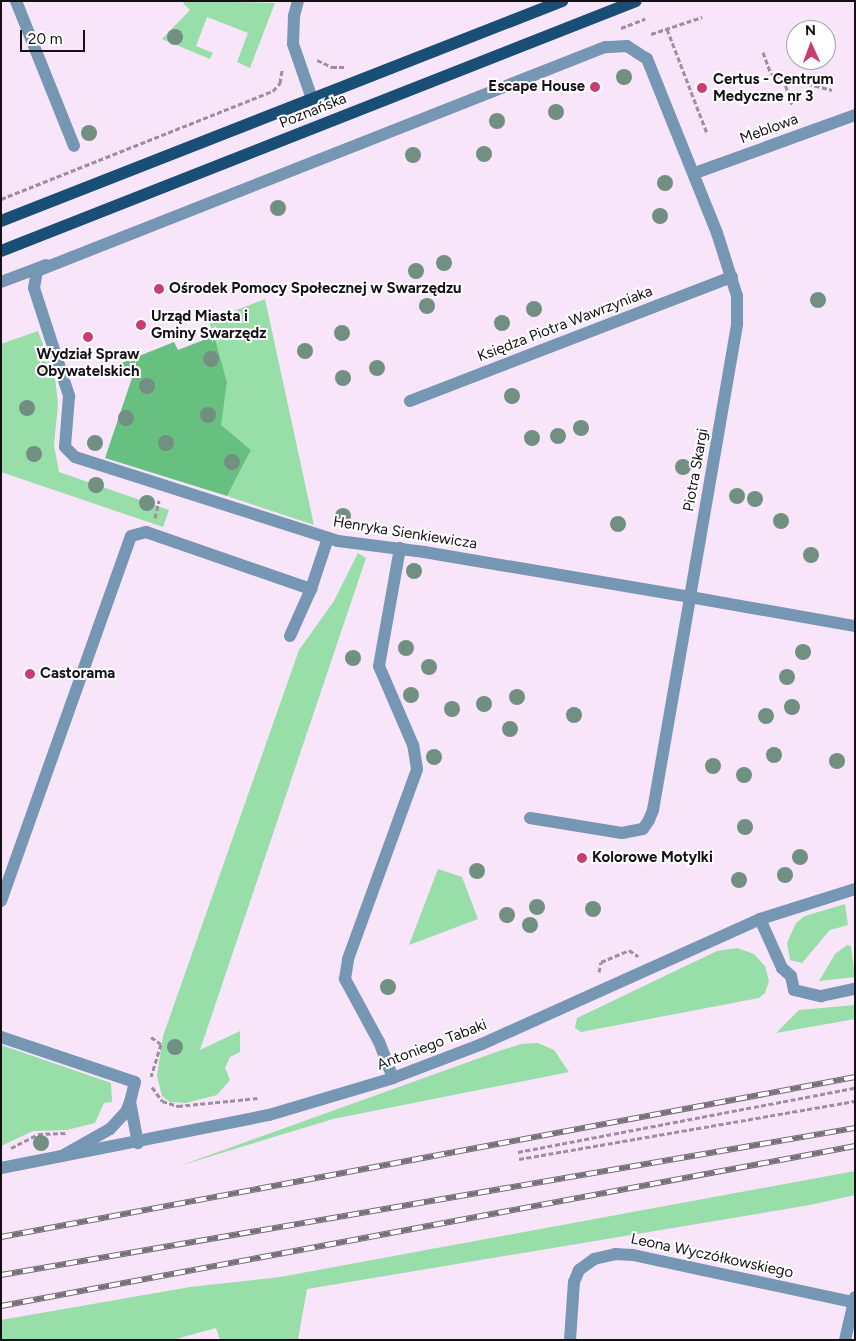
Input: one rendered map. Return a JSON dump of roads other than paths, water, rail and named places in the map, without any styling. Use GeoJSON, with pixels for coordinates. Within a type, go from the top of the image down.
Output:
{"type":"FeatureCollection","features":[{"type":"Feature","properties":{"kind":"main road","name":"Poznańska"},"geometry":{"type":"LineString","coordinates":[[1,221],[562,1]]}},
{"type":"Feature","properties":{"kind":"main road","name":"Poznańska"},"geometry":{"type":"LineString","coordinates":[[1,251],[636,1]]}},
{"type":"Feature","properties":{"kind":"street"},"geometry":{"type":"LineString","coordinates":[[16,1],[74,146]]}},
{"type":"Feature","properties":{"kind":"street"},"geometry":{"type":"LineString","coordinates":[[298,1],[294,16],[293,44],[312,100]]}},
{"type":"Feature","properties":{"kind":"street","name":"Piotra Skargi"},"geometry":{"type":"LineString","coordinates":[[46,265],[605,47],[627,46],[647,59],[694,173],[732,277],[738,306],[738,324],[653,810],[646,825],[637,831],[622,833],[530,818]]}},
{"type":"Feature","properties":{"kind":"street","name":"Meblowa"},"geometry":{"type":"LineString","coordinates":[[694,173],[855,115]]}},
{"type":"Feature","properties":{"kind":"street"},"geometry":{"type":"LineString","coordinates":[[1,282],[46,265]]}},
{"type":"Feature","properties":{"kind":"street","name":"Henryka Sienkiewicza"},"geometry":{"type":"LineString","coordinates":[[46,265],[34,276],[34,288],[67,389],[64,437],[67,450],[82,460],[328,538],[400,548],[855,626]]}},
{"type":"Feature","properties":{"kind":"street","name":"Księdza Piotra Wawrzyniaka"},"geometry":{"type":"LineString","coordinates":[[410,401],[732,277]]}},
{"type":"Feature","properties":{"kind":"street"},"geometry":{"type":"LineString","coordinates":[[1,901],[131,536],[146,532],[311,589]]}},
{"type":"Feature","properties":{"kind":"street"},"geometry":{"type":"LineString","coordinates":[[290,636],[311,589],[328,538]]}},
{"type":"Feature","properties":{"kind":"street"},"geometry":{"type":"LineString","coordinates":[[393,1078],[379,1042],[345,979],[348,959],[417,766],[413,746],[379,666],[400,548]]}},
{"type":"Feature","properties":{"kind":"street","name":"Antoniego Tabaki"},"geometry":{"type":"LineString","coordinates":[[1,1168],[138,1143],[269,1115],[393,1078],[482,1044],[760,919],[855,889]]}},
{"type":"Feature","properties":{"kind":"street"},"geometry":{"type":"LineString","coordinates":[[760,919],[782,968],[791,976],[794,990],[821,996],[855,989]]}},
{"type":"Feature","properties":{"kind":"street"},"geometry":{"type":"LineString","coordinates":[[1,1037],[135,1082],[126,1112],[110,1129],[59,1158]]}},
{"type":"Feature","properties":{"kind":"street"},"geometry":{"type":"LineString","coordinates":[[130,1102],[138,1143]]}},
{"type":"Feature","properties":{"kind":"street","name":"Leona Wyczółkowskiego"},"geometry":{"type":"LineString","coordinates":[[570,1340],[574,1282],[579,1270],[594,1258],[610,1255],[633,1255],[854,1299]]}},
{"type":"Feature","properties":{"kind":"street"},"geometry":{"type":"LineString","coordinates":[[845,1340],[854,1299]]}},
{"type":"Feature","properties":{"kind":"railway"},"geometry":{"type":"LineString","coordinates":[[1,1237],[855,1077]]}},
{"type":"Feature","properties":{"kind":"railway"},"geometry":{"type":"LineString","coordinates":[[1,1275],[855,1128]]}},
{"type":"Feature","properties":{"kind":"railway"},"geometry":{"type":"LineString","coordinates":[[1,1306],[855,1146]]}},
{"type":"Feature","properties":{"kind":"place","name":"Escape House"},"geometry":{"type":"Point","coordinates":[595,87]}},
{"type":"Feature","properties":{"kind":"place","name":"Certus - Centrum Medyczne nr 3"},"geometry":{"type":"Point","coordinates":[702,88]}},
{"type":"Feature","properties":{"kind":"place","name":"Ośrodek Pomocy Społecznej w Swarzędzu"},"geometry":{"type":"Point","coordinates":[159,289]}},
{"type":"Feature","properties":{"kind":"place","name":"Urząd Miasta i Gminy Swarzędz"},"geometry":{"type":"Point","coordinates":[141,325]}},
{"type":"Feature","properties":{"kind":"place","name":"Wydział Spraw Obywatelskich"},"geometry":{"type":"Point","coordinates":[88,337]}},
{"type":"Feature","properties":{"kind":"place","name":"Castorama"},"geometry":{"type":"Point","coordinates":[30,674]}},
{"type":"Feature","properties":{"kind":"place","name":"Kolorowe Motylki"},"geometry":{"type":"Point","coordinates":[582,858]}}]}
